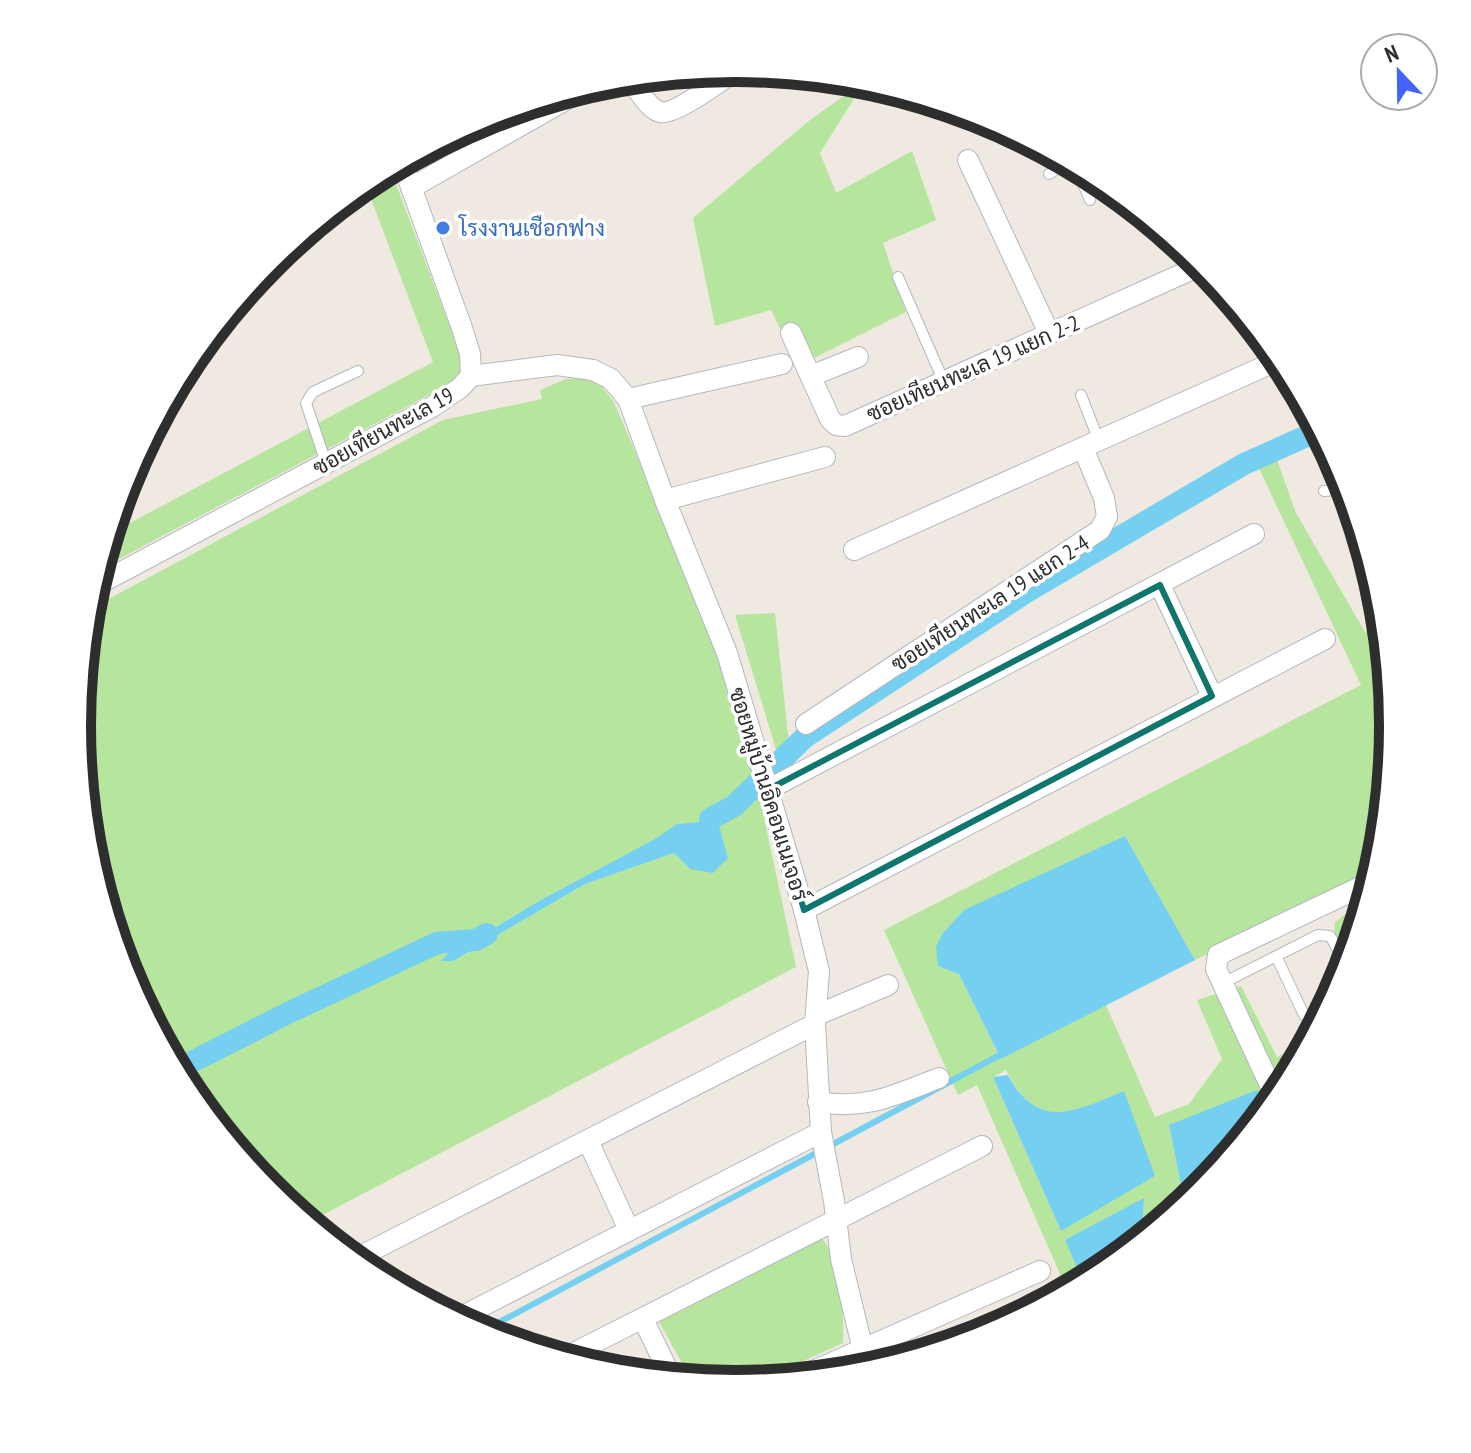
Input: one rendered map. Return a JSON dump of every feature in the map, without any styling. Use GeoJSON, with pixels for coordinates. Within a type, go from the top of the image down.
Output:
{"type":"FeatureCollection","features":[{"type":"Feature","properties":{"kind":"street"},"geometry":{"type":"LineString","coordinates":[[638,90],[659,112],[682,106],[718,82]]}},
{"type":"Feature","properties":{"kind":"street"},"geometry":{"type":"LineString","coordinates":[[411,188],[547,110]]}},
{"type":"Feature","properties":{"kind":"street"},"geometry":{"type":"LineString","coordinates":[[968,160],[1049,333]]}},
{"type":"Feature","properties":{"kind":"street","name":"ซอยเทียนทะเล 19"},"geometry":{"type":"LineString","coordinates":[[108,579],[432,407],[460,388],[471,376],[470,354],[462,328],[406,173]]}},
{"type":"Feature","properties":{"kind":"street","name":"ซอยเทียนทะเล 19 แยก 2-2"},"geometry":{"type":"LineString","coordinates":[[791,333],[830,419],[836,425],[845,426],[1190,270]]}},
{"type":"Feature","properties":{"kind":"street"},"geometry":{"type":"LineString","coordinates":[[811,376],[858,357]]}},
{"type":"Feature","properties":{"kind":"street"},"geometry":{"type":"LineString","coordinates":[[628,399],[782,364]]}},
{"type":"Feature","properties":{"kind":"street","name":"ซอยหมู่บ้านอิคอนเนเจอร์"},"geometry":{"type":"LineString","coordinates":[[471,376],[557,365],[593,370],[611,379],[628,399],[727,653],[804,910],[819,971],[816,1019],[818,1102],[841,1259],[866,1358]]}},
{"type":"Feature","properties":{"kind":"street"},"geometry":{"type":"LineString","coordinates":[[854,550],[1269,365]]}},
{"type":"Feature","properties":{"kind":"street","name":"ซอยเทียนทะเล 19 แยก 2-4"},"geometry":{"type":"LineString","coordinates":[[806,724],[1100,530],[1107,517],[1091,444]]}},
{"type":"Feature","properties":{"kind":"street"},"geometry":{"type":"LineString","coordinates":[[665,500],[825,457]]}},
{"type":"Feature","properties":{"kind":"street"},"geometry":{"type":"LineString","coordinates":[[769,789],[1254,534]]}},
{"type":"Feature","properties":{"kind":"street"},"geometry":{"type":"LineString","coordinates":[[1160,585],[1212,696]]}},
{"type":"Feature","properties":{"kind":"street"},"geometry":{"type":"LineString","coordinates":[[804,910],[1325,639]]}},
{"type":"Feature","properties":{"kind":"street"},"geometry":{"type":"LineString","coordinates":[[1270,1086],[1216,969],[1218,955],[1359,888]]}},
{"type":"Feature","properties":{"kind":"street"},"geometry":{"type":"LineString","coordinates":[[365,1254],[588,1141],[816,1019],[888,985]]}},
{"type":"Feature","properties":{"kind":"street"},"geometry":{"type":"LineString","coordinates":[[818,1102],[860,1105],[939,1078]]}},
{"type":"Feature","properties":{"kind":"street"},"geometry":{"type":"LineString","coordinates":[[588,1141],[629,1230]]}},
{"type":"Feature","properties":{"kind":"street"},"geometry":{"type":"LineString","coordinates":[[468,1313],[629,1230],[824,1145]]}},
{"type":"Feature","properties":{"kind":"street"},"geometry":{"type":"LineString","coordinates":[[578,1351],[982,1146]]}},
{"type":"Feature","properties":{"kind":"street"},"geometry":{"type":"LineString","coordinates":[[832,1363],[1040,1271]]}},
{"type":"Feature","properties":{"kind":"street"},"geometry":{"type":"LineString","coordinates":[[643,1319],[666,1367]]}},
{"type":"Feature","properties":{"kind":"lane"},"geometry":{"type":"LineString","coordinates":[[1049,174],[1058,168]]}},
{"type":"Feature","properties":{"kind":"lane"},"geometry":{"type":"LineString","coordinates":[[1083,184],[1090,200]]}},
{"type":"Feature","properties":{"kind":"lane"},"geometry":{"type":"LineString","coordinates":[[898,277],[943,380]]}},
{"type":"Feature","properties":{"kind":"lane"},"geometry":{"type":"LineString","coordinates":[[326,463],[306,403],[313,392],[358,371]]}},
{"type":"Feature","properties":{"kind":"lane"},"geometry":{"type":"LineString","coordinates":[[1081,395],[1091,444]]}},
{"type":"Feature","properties":{"kind":"lane"},"geometry":{"type":"LineString","coordinates":[[1324,491],[1335,490]]}},
{"type":"Feature","properties":{"kind":"lane"},"geometry":{"type":"LineString","coordinates":[[1223,983],[1318,935],[1330,936],[1337,948]]}},
{"type":"Feature","properties":{"kind":"lane"},"geometry":{"type":"LineString","coordinates":[[1277,958],[1304,1015]]}},
{"type":"Feature","properties":{"kind":"highlighted area"},"geometry":{"type":"Polygon","coordinates":[[[1160,585],[1212,696],[804,910],[769,789],[1160,585]]]}},
{"type":"Feature","properties":{"kind":"green space"},"geometry":{"type":"Polygon","coordinates":[[[849,92],[857,93],[820,153],[836,193],[912,151],[936,220],[883,243],[906,312],[798,366],[771,310],[715,326],[693,218],[810,120],[849,92]]]}},
{"type":"Feature","properties":{"kind":"green space"},"geometry":{"type":"Polygon","coordinates":[[[394,180],[463,362],[459,376],[446,386],[112,562],[123,527],[433,362],[370,196],[394,180]]]}},
{"type":"Feature","properties":{"kind":"green space"},"geometry":{"type":"Polygon","coordinates":[[[566,379],[596,379],[614,402],[721,654],[746,734],[796,967],[318,1217],[251,1151],[200,1085],[157,1012],[125,934],[103,852],[92,769],[92,684],[103,602],[443,420],[542,399],[540,390],[566,379]],[[733,806],[699,822],[677,824],[656,839],[486,933],[457,932],[460,941],[442,960],[453,961],[585,884],[674,853],[690,869],[733,806]]]}},
{"type":"Feature","properties":{"kind":"green space"},"geometry":{"type":"Polygon","coordinates":[[[1277,460],[1296,513],[1365,632],[1372,629],[1379,684],[1380,726],[1379,769],[1368,852],[1361,880],[1195,960],[1125,836],[959,974],[1001,1059],[1106,1005],[1155,1117],[1189,1104],[1222,1059],[1197,1000],[1241,986],[1277,1057],[1294,1048],[1258,1103],[1169,1125],[1182,1190],[1145,1224],[1144,1199],[1104,1255],[1063,1282],[977,1085],[958,1095],[884,930],[1361,685],[1257,464],[1277,460]],[[1006,1070],[993,1077],[1061,1231],[1123,1092],[1072,1111],[1043,1110],[1030,1103],[1006,1070]]]}},
{"type":"Feature","properties":{"kind":"green space"},"geometry":{"type":"Polygon","coordinates":[[[775,613],[790,754],[779,759],[735,615],[775,613]]]}},
{"type":"Feature","properties":{"kind":"green space"},"geometry":{"type":"Polygon","coordinates":[[[1353,908],[1336,961],[1333,955],[1335,922],[1353,908]]]}},
{"type":"Feature","properties":{"kind":"green space"},"geometry":{"type":"Polygon","coordinates":[[[822,1238],[838,1274],[843,1343],[786,1369],[685,1369],[657,1318],[822,1238]]]}},
{"type":"Feature","properties":{"kind":"water"},"geometry":{"type":"Polygon","coordinates":[[[734,806],[738,816],[719,826],[728,858],[713,873],[690,869],[674,853],[585,884],[453,961],[441,961],[460,941],[456,931],[486,933],[677,824],[699,822],[734,806]]]}},
{"type":"Feature","properties":{"kind":"water"},"geometry":{"type":"Polygon","coordinates":[[[1125,836],[1195,960],[1001,1059],[959,974],[938,966],[936,947],[943,933],[964,910],[1125,836]]]}},
{"type":"Feature","properties":{"kind":"water"},"geometry":{"type":"Polygon","coordinates":[[[1008,1075],[1020,1093],[1033,1105],[1046,1111],[1075,1110],[1124,1091],[1155,1176],[1061,1231],[993,1077],[1008,1075]]]}},
{"type":"Feature","properties":{"kind":"water"},"geometry":{"type":"Polygon","coordinates":[[[1257,1090],[1262,1097],[1220,1151],[1182,1190],[1169,1125],[1257,1090]]]}},
{"type":"Feature","properties":{"kind":"water"},"geometry":{"type":"Polygon","coordinates":[[[1144,1198],[1145,1224],[1079,1272],[1065,1240],[1144,1198]]]}},
{"type":"Feature","properties":{"kind":"waterway"},"geometry":{"type":"LineString","coordinates":[[710,819],[734,806],[805,737],[1028,591],[1244,464],[1310,434]]}},
{"type":"Feature","properties":{"kind":"waterway"},"geometry":{"type":"LineString","coordinates":[[187,1064],[437,943],[476,940],[487,934]]}},
{"type":"Feature","properties":{"kind":"waterway"},"geometry":{"type":"LineString","coordinates":[[495,1324],[1000,1055]]}},
{"type":"Feature","properties":{"kind":"place","name":"โรงงานเชือกฟาง"},"geometry":{"type":"Point","coordinates":[443,228]}}]}
